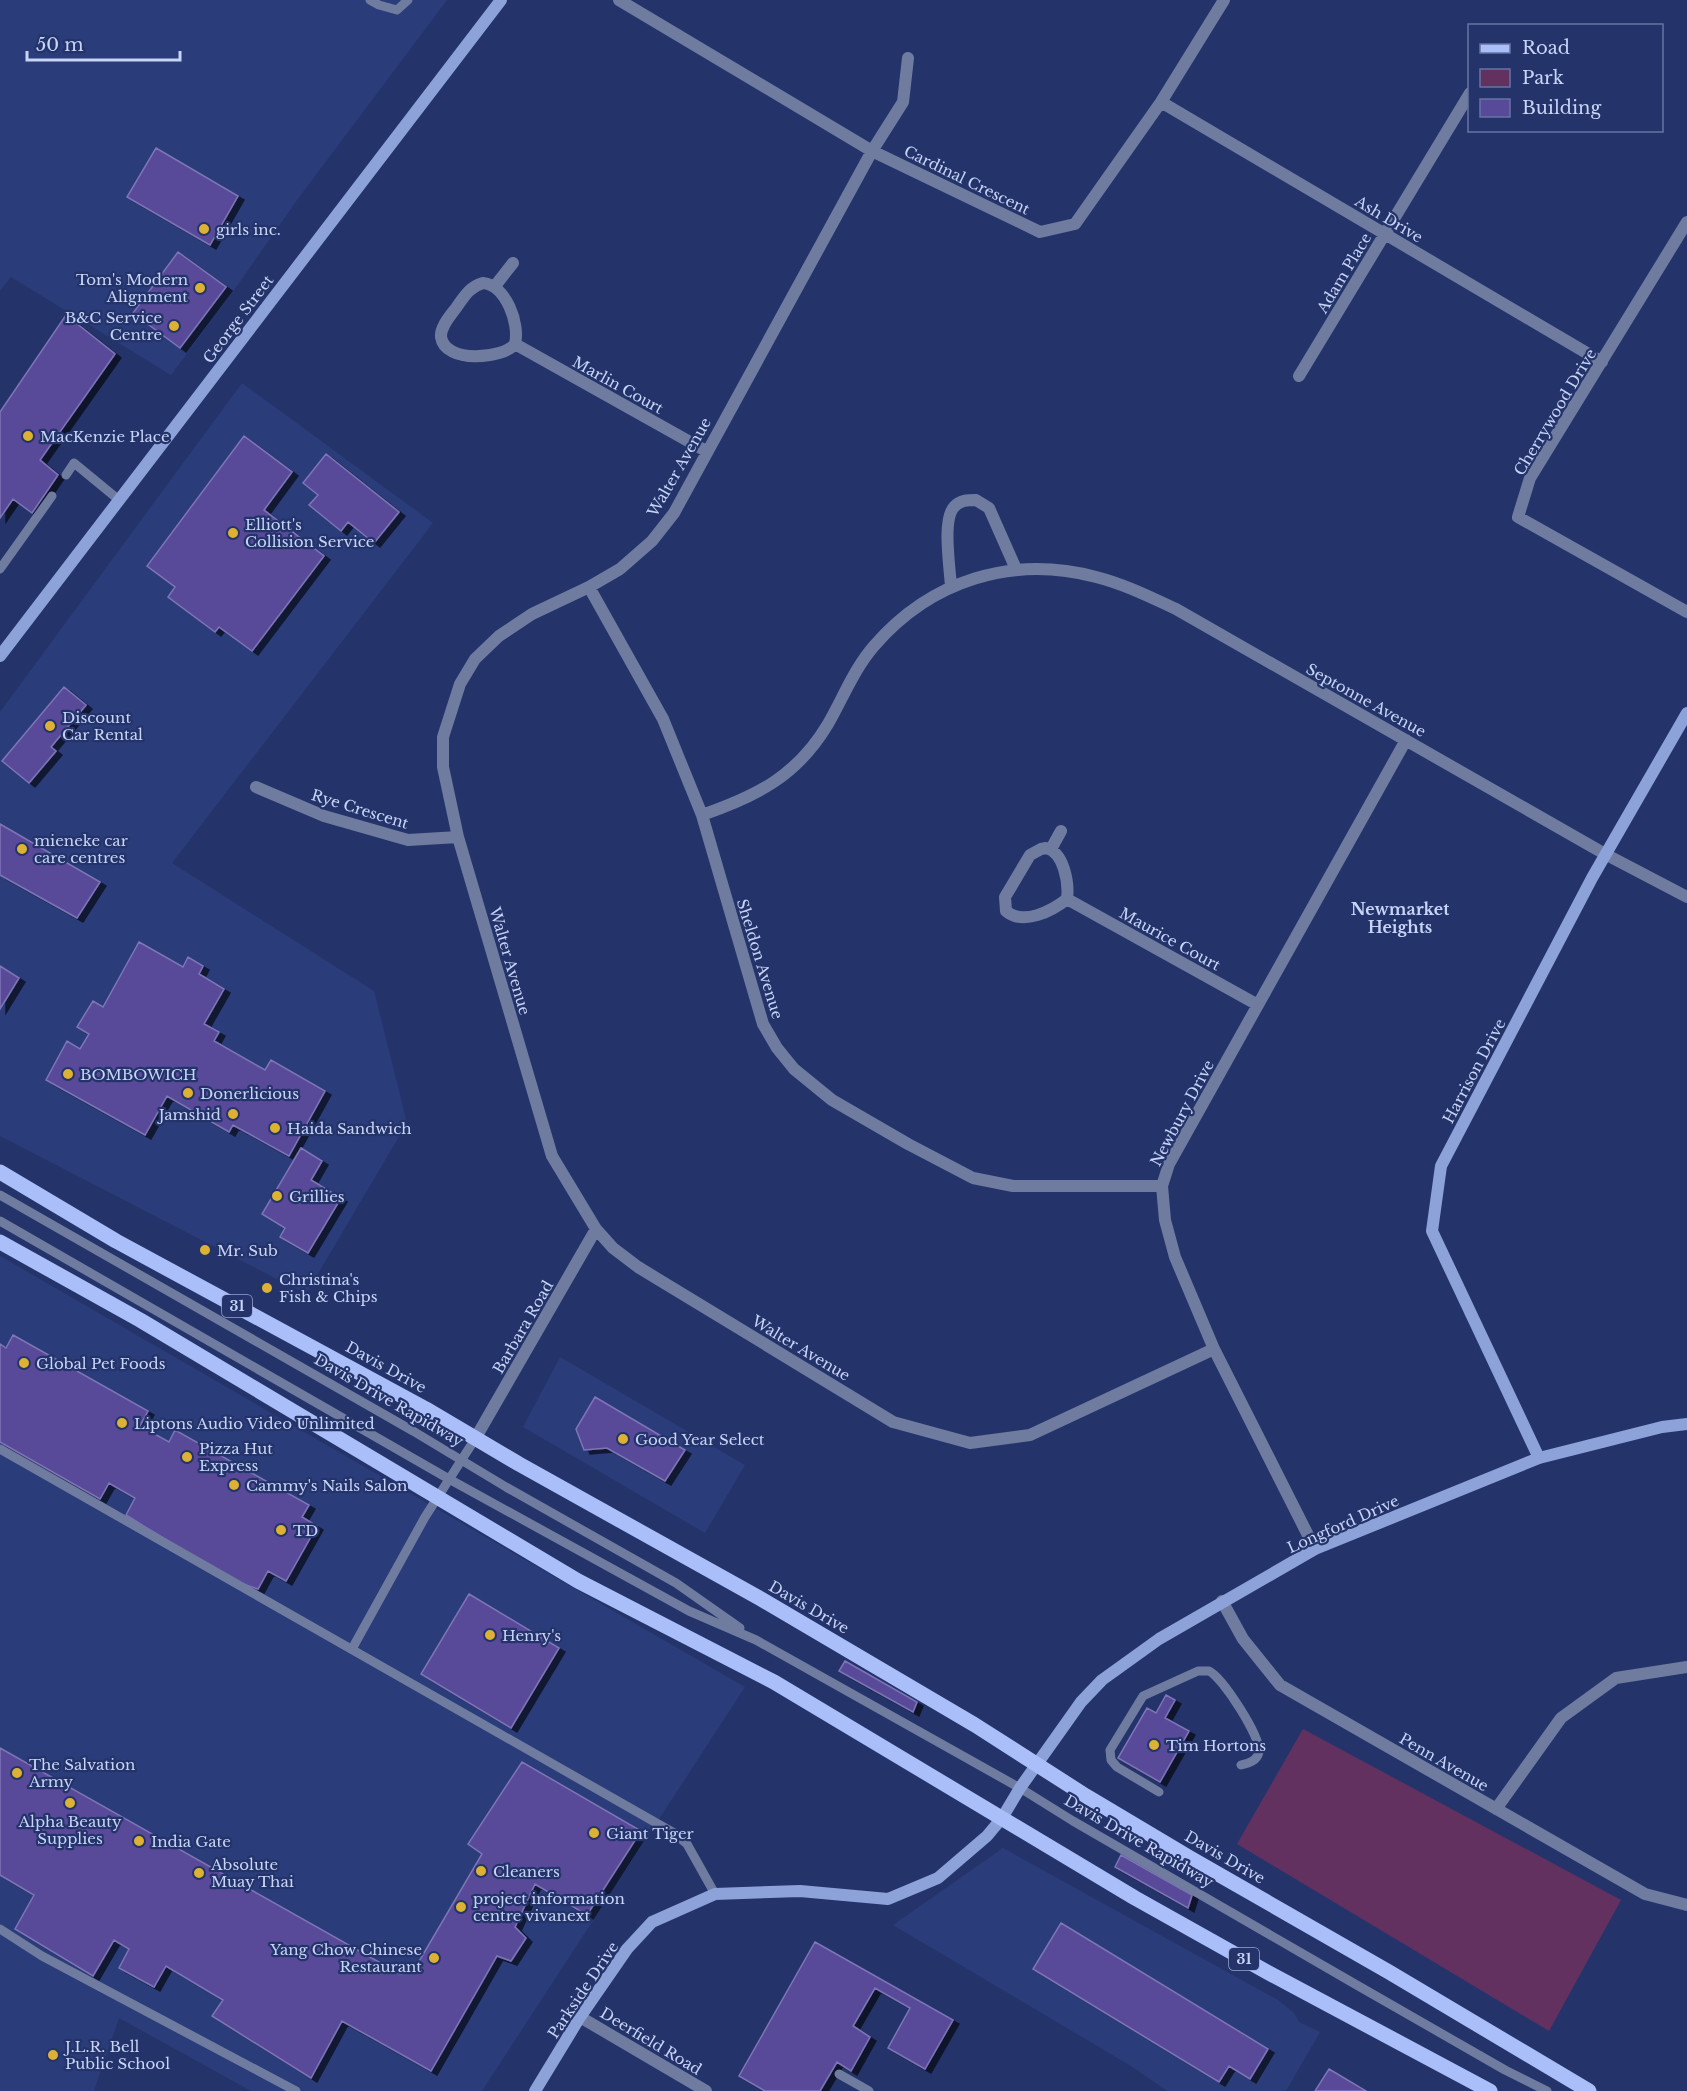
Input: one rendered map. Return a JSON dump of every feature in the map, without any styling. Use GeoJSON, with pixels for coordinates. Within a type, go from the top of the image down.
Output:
{"type":"FeatureCollection","features":[{"type":"Feature","properties":{"kind":"main road","name":"Davis Drive"},"geometry":{"type":"LineString","coordinates":[[0,1172],[116,1241],[426,1409],[475,1439],[761,1599],[975,1725],[1036,1765],[1190,1858],[1389,1972],[1589,2091]]}},
{"type":"Feature","properties":{"kind":"main road","name":"31"},"geometry":{"type":"LineString","coordinates":[[0,1242],[140,1320],[578,1581],[774,1682],[1125,1892],[1490,2091]]}},
{"type":"Feature","properties":{"kind":"street","name":"George Street"},"geometry":{"type":"LineString","coordinates":[[0,656],[501,0]]}},
{"type":"Feature","properties":{"kind":"street","name":"Cardinal Crescent"},"geometry":{"type":"LineString","coordinates":[[619,0],[872,151],[1040,232],[1075,224],[1161,102],[1224,0]]}},
{"type":"Feature","properties":{"kind":"street","name":"Walter Avenue"},"geometry":{"type":"LineString","coordinates":[[908,58],[903,102],[872,151],[674,513],[652,541],[620,569],[589,587],[532,614],[499,636],[476,659],[460,684],[443,737],[443,767],[458,837],[552,1156],[596,1229],[612,1248],[638,1267],[893,1422],[970,1443],[1030,1435],[1214,1349]]}},
{"type":"Feature","properties":{"kind":"street","name":"Adam Place"},"geometry":{"type":"LineString","coordinates":[[1299,376],[1468,96]]}},
{"type":"Feature","properties":{"kind":"street","name":"Ash Drive"},"geometry":{"type":"LineString","coordinates":[[1161,102],[1602,362]]}},
{"type":"Feature","properties":{"kind":"street","name":"Cherrywood Drive"},"geometry":{"type":"LineString","coordinates":[[1687,222],[1530,478],[1518,517],[1687,612]]}},
{"type":"Feature","properties":{"kind":"street"},"geometry":{"type":"LineString","coordinates":[[495,286],[513,263]]}},
{"type":"Feature","properties":{"kind":"street"},"geometry":{"type":"LineString","coordinates":[[483,283],[495,286],[506,299],[517,338],[515,344],[512,348],[500,352],[462,356],[449,349],[441,338],[444,324],[469,289],[483,283]]}},
{"type":"Feature","properties":{"kind":"street","name":"Marlin Court"},"geometry":{"type":"LineString","coordinates":[[515,344],[706,451]]}},
{"type":"Feature","properties":{"kind":"street"},"geometry":{"type":"LineString","coordinates":[[951,587],[948,518],[954,506],[961,502],[976,500],[989,508],[1016,569]]}},
{"type":"Feature","properties":{"kind":"street","name":"Septonne Avenue"},"geometry":{"type":"LineString","coordinates":[[702,815],[756,794],[795,766],[815,744],[854,674],[874,646],[903,616],[921,603],[976,577],[1016,569],[1063,570],[1127,587],[1176,609],[1605,854],[1687,897]]}},
{"type":"Feature","properties":{"kind":"street","name":"Sheldon Avenue"},"geometry":{"type":"LineString","coordinates":[[589,587],[663,719],[702,815],[763,1024],[777,1048],[811,1084],[832,1100],[973,1178],[1013,1186],[1162,1186]]}},
{"type":"Feature","properties":{"kind":"street","name":"Harrison Drive"},"geometry":{"type":"LineString","coordinates":[[1539,1458],[1432,1231],[1442,1166],[1605,854],[1687,713]]}},
{"type":"Feature","properties":{"kind":"street","name":"Newbury Drive"},"geometry":{"type":"LineString","coordinates":[[1315,1549],[1214,1349],[1175,1257],[1165,1220],[1162,1186],[1169,1164],[1406,740]]}},
{"type":"Feature","properties":{"kind":"street","name":"Rye Crescent"},"geometry":{"type":"LineString","coordinates":[[256,786],[324,816],[408,840],[458,837]]}},
{"type":"Feature","properties":{"kind":"street"},"geometry":{"type":"LineString","coordinates":[[1051,849],[1061,831]]}},
{"type":"Feature","properties":{"kind":"street"},"geometry":{"type":"LineString","coordinates":[[1041,849],[1051,849],[1061,862],[1067,898],[1030,918],[1017,918],[1006,911],[1005,897],[1030,855],[1041,849]]}},
{"type":"Feature","properties":{"kind":"street","name":"Maurice Court"},"geometry":{"type":"LineString","coordinates":[[1067,898],[1258,1005]]}},
{"type":"Feature","properties":{"kind":"street","name":"Barbara Road"},"geometry":{"type":"LineString","coordinates":[[475,1439],[596,1229]]}},
{"type":"Feature","properties":{"kind":"street","name":"Longford Drive"},"geometry":{"type":"LineString","coordinates":[[1036,1765],[1081,1702],[1102,1680],[1159,1639],[1315,1549],[1539,1458],[1662,1427],[1687,1424]]}},
{"type":"Feature","properties":{"kind":"street","name":"Penn Avenue"},"geometry":{"type":"LineString","coordinates":[[1222,1601],[1243,1639],[1280,1685],[1645,1894],[1687,1905]]}},
{"type":"Feature","properties":{"kind":"street"},"geometry":{"type":"LineString","coordinates":[[1496,1809],[1561,1718],[1616,1678],[1687,1667]]}},
{"type":"Feature","properties":{"kind":"street","name":"Parkside Drive"},"geometry":{"type":"LineString","coordinates":[[535,2091],[580,2017],[627,1949],[652,1922],[715,1894],[800,1891],[888,1899],[938,1878],[987,1836],[1002,1818],[1036,1765]]}},
{"type":"Feature","properties":{"kind":"street","name":"Deerfield Road"},"geometry":{"type":"LineString","coordinates":[[580,2017],[706,2091]]}},
{"type":"Feature","properties":{"kind":"lane"},"geometry":{"type":"LineString","coordinates":[[370,0],[397,10],[408,0]]}},
{"type":"Feature","properties":{"kind":"lane"},"geometry":{"type":"LineString","coordinates":[[66,475],[74,463],[119,500]]}},
{"type":"Feature","properties":{"kind":"lane"},"geometry":{"type":"LineString","coordinates":[[0,569],[52,496]]}},
{"type":"Feature","properties":{"kind":"lane","name":"Davis Drive Rapidway"},"geometry":{"type":"LineString","coordinates":[[0,1195],[676,1583],[756,1640]]}},
{"type":"Feature","properties":{"kind":"lane","name":"Davis Drive Rapidway"},"geometry":{"type":"LineString","coordinates":[[0,1221],[449,1479],[689,1611],[756,1640],[1020,1788],[1073,1821],[1505,2070],[1547,2091]]}},
{"type":"Feature","properties":{"kind":"lane"},"geometry":{"type":"LineString","coordinates":[[352,1649],[425,1517],[475,1439]]}},
{"type":"Feature","properties":{"kind":"lane"},"geometry":{"type":"LineString","coordinates":[[0,1449],[674,1833],[687,1844],[715,1894]]}},
{"type":"Feature","properties":{"kind":"lane"},"geometry":{"type":"LineString","coordinates":[[1159,1792],[1117,1767],[1111,1760],[1110,1750],[1143,1696],[1198,1671],[1209,1671],[1219,1678],[1256,1738],[1259,1751],[1256,1757],[1252,1762],[1241,1765]]}},
{"type":"Feature","properties":{"kind":"lane"},"geometry":{"type":"LineString","coordinates":[[0,1929],[42,1956],[296,2091]]}},
{"type":"Feature","properties":{"kind":"lane","name":"Davis Drive Rapidway"},"geometry":{"type":"LineString","coordinates":[[1505,2070],[1533,2091]]}},
{"type":"Feature","properties":{"kind":"lane"},"geometry":{"type":"LineString","coordinates":[[839,2074],[869,2091]]}},
{"type":"Feature","properties":{"kind":"shaded area"},"geometry":{"type":"Polygon","coordinates":[[[0,0],[447,0],[297,200],[171,375],[11,277],[0,291],[0,0]]]}},
{"type":"Feature","properties":{"kind":"shaded area"},"geometry":{"type":"Polygon","coordinates":[[[242,383],[433,523],[172,863],[374,991],[407,1123],[306,1294],[0,1136],[0,712],[242,383]]]}},
{"type":"Feature","properties":{"kind":"shaded area"},"geometry":{"type":"Polygon","coordinates":[[[0,1256],[745,1687],[482,2091],[251,2091],[119,2018],[94,2091],[0,2091],[0,1256]]]}},
{"type":"Feature","properties":{"kind":"shaded area"},"geometry":{"type":"Polygon","coordinates":[[[560,1357],[745,1465],[705,1533],[523,1427],[560,1357]]]}},
{"type":"Feature","properties":{"kind":"shaded area"},"geometry":{"type":"Polygon","coordinates":[[[1003,1848],[1278,2000],[1294,2013],[1299,2022],[1320,2032],[1286,2091],[1167,2091],[1131,2066],[893,1925],[1003,1848]]]}},
{"type":"Feature","properties":{"kind":"green space"},"geometry":{"type":"Polygon","coordinates":[[[1303,1729],[1621,1900],[1549,2031],[1237,1844],[1303,1729]]]}},
{"type":"Feature","properties":{"kind":"building"},"geometry":{"type":"Polygon","coordinates":[[[156,148],[238,196],[210,245],[127,197],[156,148]]]}},
{"type":"Feature","properties":{"kind":"building"},"geometry":{"type":"Polygon","coordinates":[[[178,252],[226,287],[180,348],[133,313],[178,252]]]}},
{"type":"Feature","properties":{"kind":"building","name":"MacKenzie Place"},"geometry":{"type":"Polygon","coordinates":[[[66,315],[115,354],[40,460],[58,475],[32,513],[13,499],[0,518],[0,412],[66,315]]]}},
{"type":"Feature","properties":{"kind":"building","name":"Elliott's Collision Service"},"geometry":{"type":"Polygon","coordinates":[[[244,436],[292,472],[264,510],[324,556],[252,651],[219,627],[215,632],[168,597],[175,587],[147,566],[244,436]]]}},
{"type":"Feature","properties":{"kind":"building"},"geometry":{"type":"Polygon","coordinates":[[[326,454],[399,512],[374,543],[348,522],[341,531],[309,505],[318,495],[303,483],[326,454]]]}},
{"type":"Feature","properties":{"kind":"building","name":"Discount Car Rental"},"geometry":{"type":"Polygon","coordinates":[[[64,687],[86,705],[51,747],[56,751],[29,783],[2,761],[64,687]]]}},
{"type":"Feature","properties":{"kind":"building","name":"mieneke car care centres"},"geometry":{"type":"Polygon","coordinates":[[[0,824],[100,882],[77,918],[0,875],[0,824]]]}},
{"type":"Feature","properties":{"kind":"building"},"geometry":{"type":"Polygon","coordinates":[[[139,942],[183,967],[188,957],[203,966],[199,974],[224,989],[204,1024],[219,1032],[214,1041],[265,1070],[271,1060],[325,1091],[289,1156],[233,1125],[229,1132],[167,1096],[145,1135],[46,1080],[67,1041],[80,1049],[89,1034],[77,1027],[93,1001],[103,1007],[139,942]]]}},
{"type":"Feature","properties":{"kind":"building"},"geometry":{"type":"Polygon","coordinates":[[[0,966],[19,978],[0,1009],[0,966]]]}},
{"type":"Feature","properties":{"kind":"building"},"geometry":{"type":"Polygon","coordinates":[[[301,1148],[322,1161],[311,1180],[341,1198],[308,1253],[280,1237],[285,1228],[262,1214],[301,1148]]]}},
{"type":"Feature","properties":{"kind":"building"},"geometry":{"type":"Polygon","coordinates":[[[13,1335],[148,1411],[140,1426],[169,1442],[175,1430],[309,1505],[302,1517],[317,1526],[286,1581],[268,1571],[258,1589],[231,1580],[126,1515],[135,1498],[109,1483],[100,1499],[0,1442],[0,1344],[6,1348],[13,1335]]]}},
{"type":"Feature","properties":{"kind":"building","name":"Good Year Select"},"geometry":{"type":"Polygon","coordinates":[[[595,1397],[685,1450],[665,1481],[607,1448],[584,1450],[576,1429],[595,1397]]]}},
{"type":"Feature","properties":{"kind":"building"},"geometry":{"type":"Polygon","coordinates":[[[469,1594],[559,1648],[511,1728],[421,1674],[469,1594]]]}},
{"type":"Feature","properties":{"kind":"building"},"geometry":{"type":"Polygon","coordinates":[[[845,1661],[917,1702],[913,1712],[839,1671],[845,1661]]]}},
{"type":"Feature","properties":{"kind":"building","name":"Tim Hortons"},"geometry":{"type":"Polygon","coordinates":[[[1166,1695],[1175,1700],[1165,1718],[1189,1731],[1160,1782],[1118,1758],[1147,1708],[1156,1713],[1166,1695]]]}},
{"type":"Feature","properties":{"kind":"building"},"geometry":{"type":"Polygon","coordinates":[[[0,1748],[400,1974],[414,1970],[482,1854],[468,1844],[522,1762],[641,1831],[587,1915],[535,1884],[515,1927],[526,1938],[511,1961],[497,1956],[431,2071],[342,2021],[311,2078],[212,2016],[223,2000],[166,1966],[154,1987],[119,1968],[129,1949],[114,1940],[93,1976],[15,1929],[34,1895],[0,1875],[0,1748]]]}},
{"type":"Feature","properties":{"kind":"building"},"geometry":{"type":"Polygon","coordinates":[[[1121,1855],[1192,1895],[1188,1908],[1115,1867],[1121,1855]]]}},
{"type":"Feature","properties":{"kind":"building"},"geometry":{"type":"Polygon","coordinates":[[[1061,1923],[1268,2049],[1250,2079],[1229,2066],[1219,2082],[1033,1969],[1061,1923]]]}},
{"type":"Feature","properties":{"kind":"building"},"geometry":{"type":"Polygon","coordinates":[[[815,1942],[953,2020],[925,2069],[888,2048],[910,2008],[875,1988],[853,2026],[870,2037],[851,2071],[837,2062],[820,2091],[765,2091],[739,2076],[815,1942]]]}},
{"type":"Feature","properties":{"kind":"building"},"geometry":{"type":"Polygon","coordinates":[[[1329,2069],[1366,2091],[1315,2091],[1329,2069]]]}},
{"type":"Feature","properties":{"kind":"place","name":"girls inc."},"geometry":{"type":"Point","coordinates":[204,229]}},
{"type":"Feature","properties":{"kind":"place","name":"Tom's Modern Alignment"},"geometry":{"type":"Point","coordinates":[200,288]}},
{"type":"Feature","properties":{"kind":"place","name":"B&C Service Centre"},"geometry":{"type":"Point","coordinates":[174,326]}},
{"type":"Feature","properties":{"kind":"place","name":"MacKenzie Place"},"geometry":{"type":"Point","coordinates":[28,436]}},
{"type":"Feature","properties":{"kind":"place","name":"Elliott's Collision Service"},"geometry":{"type":"Point","coordinates":[233,533]}},
{"type":"Feature","properties":{"kind":"place","name":"Discount Car Rental"},"geometry":{"type":"Point","coordinates":[50,726]}},
{"type":"Feature","properties":{"kind":"place","name":"mieneke car care centres"},"geometry":{"type":"Point","coordinates":[22,849]}},
{"type":"Feature","properties":{"kind":"place","name":"BOMBOWICH"},"geometry":{"type":"Point","coordinates":[68,1074]}},
{"type":"Feature","properties":{"kind":"place","name":"Donerlicious"},"geometry":{"type":"Point","coordinates":[188,1093]}},
{"type":"Feature","properties":{"kind":"place","name":"Jamshid"},"geometry":{"type":"Point","coordinates":[233,1114]}},
{"type":"Feature","properties":{"kind":"place","name":"Haida Sandwich"},"geometry":{"type":"Point","coordinates":[275,1128]}},
{"type":"Feature","properties":{"kind":"place","name":"Grillies"},"geometry":{"type":"Point","coordinates":[277,1196]}},
{"type":"Feature","properties":{"kind":"place","name":"Mr. Sub"},"geometry":{"type":"Point","coordinates":[205,1250]}},
{"type":"Feature","properties":{"kind":"place","name":"Christina's Fish & Chips"},"geometry":{"type":"Point","coordinates":[267,1288]}},
{"type":"Feature","properties":{"kind":"place","name":"Global Pet Foods"},"geometry":{"type":"Point","coordinates":[24,1363]}},
{"type":"Feature","properties":{"kind":"place","name":"Liptons Audio Video Unlimited"},"geometry":{"type":"Point","coordinates":[122,1423]}},
{"type":"Feature","properties":{"kind":"place","name":"Good Year Select"},"geometry":{"type":"Point","coordinates":[623,1439]}},
{"type":"Feature","properties":{"kind":"place","name":"Pizza Hut Express"},"geometry":{"type":"Point","coordinates":[187,1457]}},
{"type":"Feature","properties":{"kind":"place","name":"Cammy's Nails Salon"},"geometry":{"type":"Point","coordinates":[234,1485]}},
{"type":"Feature","properties":{"kind":"place","name":"TD"},"geometry":{"type":"Point","coordinates":[281,1530]}},
{"type":"Feature","properties":{"kind":"place","name":"Henry's"},"geometry":{"type":"Point","coordinates":[490,1635]}},
{"type":"Feature","properties":{"kind":"place","name":"Tim Hortons"},"geometry":{"type":"Point","coordinates":[1154,1745]}},
{"type":"Feature","properties":{"kind":"place","name":"The Salvation Army"},"geometry":{"type":"Point","coordinates":[17,1773]}},
{"type":"Feature","properties":{"kind":"place","name":"Alpha Beauty Supplies"},"geometry":{"type":"Point","coordinates":[70,1803]}},
{"type":"Feature","properties":{"kind":"place","name":"Giant Tiger"},"geometry":{"type":"Point","coordinates":[594,1833]}},
{"type":"Feature","properties":{"kind":"place","name":"India Gate"},"geometry":{"type":"Point","coordinates":[139,1841]}},
{"type":"Feature","properties":{"kind":"place","name":"Cleaners"},"geometry":{"type":"Point","coordinates":[481,1871]}},
{"type":"Feature","properties":{"kind":"place","name":"Absolute Muay Thai"},"geometry":{"type":"Point","coordinates":[199,1873]}},
{"type":"Feature","properties":{"kind":"place","name":"project information centre vivanext"},"geometry":{"type":"Point","coordinates":[461,1907]}},
{"type":"Feature","properties":{"kind":"place","name":"Yang Chow Chinese Restaurant"},"geometry":{"type":"Point","coordinates":[434,1958]}},
{"type":"Feature","properties":{"kind":"place","name":"J.L.R. Bell Public School"},"geometry":{"type":"Point","coordinates":[53,2055]}},
{"type":"Feature","properties":{"kind":"district","name":"Newmarket Heights"},"geometry":{"type":"Point","coordinates":[1400,918]}}]}
